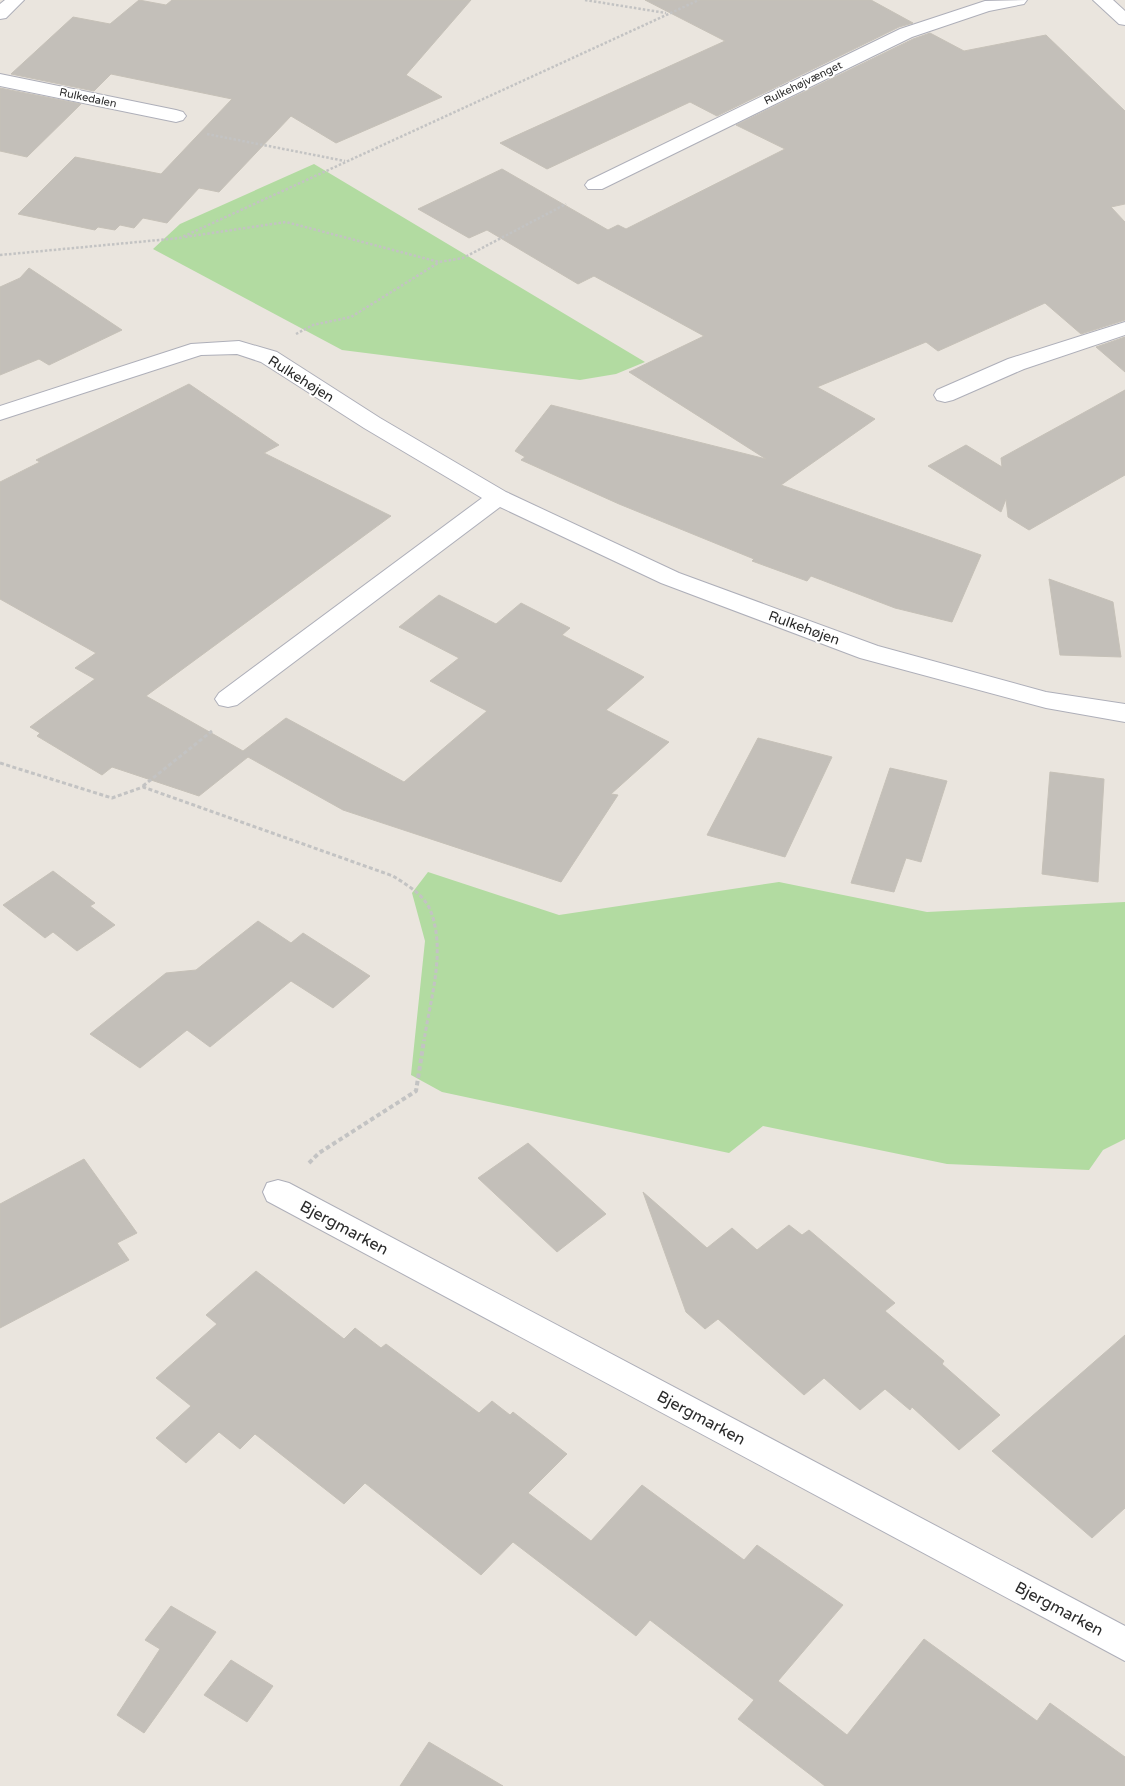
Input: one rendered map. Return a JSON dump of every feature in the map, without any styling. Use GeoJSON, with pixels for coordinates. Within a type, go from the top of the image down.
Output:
{"type":"FeatureCollection","features":[{"type":"Feature","properties":{"kind":"street"},"geometry":{"type":"LineString","coordinates":[[0,14],[15,0]]}},
{"type":"Feature","properties":{"kind":"street","name":"Rulkehøjvænget"},"geometry":{"type":"LineString","coordinates":[[595,185],[906,33],[985,6],[1018,0]]}},
{"type":"Feature","properties":{"kind":"street"},"geometry":{"type":"LineString","coordinates":[[1102,0],[1125,20]]}},
{"type":"Feature","properties":{"kind":"street","name":"Rulkedalen"},"geometry":{"type":"LineString","coordinates":[[0,80],[176,116]]}},
{"type":"Feature","properties":{"kind":"street"},"geometry":{"type":"LineString","coordinates":[[945,395],[1016,364],[1125,328]]}},
{"type":"Feature","properties":{"kind":"street","name":"Rulkehøjen"},"geometry":{"type":"LineString","coordinates":[[0,413],[199,349],[239,347],[269,357],[372,423],[498,497],[670,578],[869,652],[1046,700],[1125,713]]}},
{"type":"Feature","properties":{"kind":"street"},"geometry":{"type":"LineString","coordinates":[[228,699],[498,497]]}},
{"type":"Feature","properties":{"kind":"street","name":"Bjergmarken"},"geometry":{"type":"LineString","coordinates":[[278,1192],[1125,1644]]}},
{"type":"Feature","properties":{"kind":"path"},"geometry":{"type":"LineString","coordinates":[[586,0],[666,14]]}},
{"type":"Feature","properties":{"kind":"path"},"geometry":{"type":"LineString","coordinates":[[180,238],[699,0]]}},
{"type":"Feature","properties":{"kind":"path"},"geometry":{"type":"LineString","coordinates":[[176,116],[207,134],[346,162]]}},
{"type":"Feature","properties":{"kind":"path"},"geometry":{"type":"LineString","coordinates":[[269,357],[304,328],[351,317],[439,262],[462,258],[581,196],[595,185]]}},
{"type":"Feature","properties":{"kind":"path"},"geometry":{"type":"LineString","coordinates":[[0,256],[180,238],[286,222],[439,262]]}},
{"type":"Feature","properties":{"kind":"path"},"geometry":{"type":"LineString","coordinates":[[0,763],[112,798],[143,787],[225,721],[228,699]]}},
{"type":"Feature","properties":{"kind":"path"},"geometry":{"type":"LineString","coordinates":[[143,787],[393,876],[415,890],[431,911],[438,948],[416,1091],[319,1153],[278,1192]]}},
{"type":"Feature","properties":{"kind":"green space"},"geometry":{"type":"Polygon","coordinates":[[[314,164],[645,362],[616,374],[580,380],[342,350],[153,249],[180,224],[314,164]]]}},
{"type":"Feature","properties":{"kind":"green space"},"geometry":{"type":"Polygon","coordinates":[[[428,872],[559,915],[779,882],[927,912],[1125,902],[1125,1139],[1103,1150],[1089,1170],[947,1164],[763,1126],[729,1153],[442,1092],[411,1075],[425,941],[412,893],[428,872]]]}},
{"type":"Feature","properties":{"kind":"building"},"geometry":{"type":"Polygon","coordinates":[[[139,0],[166,5],[172,0],[471,0],[406,75],[442,97],[336,143],[291,116],[219,192],[199,188],[167,223],[143,218],[134,228],[120,225],[115,230],[98,227],[95,230],[18,214],[75,157],[161,174],[232,99],[111,74],[94,91],[11,74],[73,17],[110,24],[139,0]]]}},
{"type":"Feature","properties":{"kind":"building"},"geometry":{"type":"Polygon","coordinates":[[[645,0],[871,0],[913,23],[899,27],[717,116],[690,102],[547,169],[500,143],[725,41],[645,0]]]}},
{"type":"Feature","properties":{"kind":"building"},"geometry":{"type":"Polygon","coordinates":[[[930,33],[964,51],[1046,35],[1125,111],[1125,204],[1111,207],[1125,222],[1125,320],[1081,334],[1045,303],[938,351],[926,342],[817,387],[875,419],[781,485],[981,555],[952,622],[895,608],[811,576],[807,581],[752,561],[754,559],[619,504],[521,460],[525,457],[515,451],[551,405],[766,459],[629,372],[704,336],[594,276],[578,284],[487,230],[469,238],[418,209],[502,169],[608,230],[618,225],[626,229],[785,149],[736,125],[913,39],[930,33]]]}},
{"type":"Feature","properties":{"kind":"building"},"geometry":{"type":"Polygon","coordinates":[[[0,88],[81,104],[27,157],[0,151],[0,88]]]}},
{"type":"Feature","properties":{"kind":"building"},"geometry":{"type":"Polygon","coordinates":[[[29,268],[122,330],[49,365],[39,359],[0,375],[0,287],[20,278],[29,268]]]}},
{"type":"Feature","properties":{"kind":"building"},"geometry":{"type":"Polygon","coordinates":[[[1125,337],[1125,372],[1096,347],[1125,337]]]}},
{"type":"Feature","properties":{"kind":"building"},"geometry":{"type":"Polygon","coordinates":[[[189,384],[279,445],[264,453],[391,516],[146,696],[243,751],[286,718],[404,782],[487,711],[430,681],[459,658],[399,627],[439,595],[496,624],[521,603],[570,628],[562,635],[644,677],[606,710],[669,742],[611,794],[618,795],[561,882],[343,810],[248,757],[199,796],[112,767],[102,775],[37,736],[40,733],[30,727],[95,679],[75,668],[96,653],[0,599],[0,482],[40,462],[36,460],[189,384]]]}},
{"type":"Feature","properties":{"kind":"building"},"geometry":{"type":"Polygon","coordinates":[[[1125,390],[1125,475],[1029,530],[1008,517],[1006,499],[1001,512],[928,466],[966,445],[1002,467],[1001,458],[1125,390]]]}},
{"type":"Feature","properties":{"kind":"building"},"geometry":{"type":"Polygon","coordinates":[[[1049,579],[1113,602],[1121,657],[1060,655],[1049,579]]]}},
{"type":"Feature","properties":{"kind":"building"},"geometry":{"type":"Polygon","coordinates":[[[758,738],[832,757],[785,857],[707,835],[758,738]]]}},
{"type":"Feature","properties":{"kind":"building"},"geometry":{"type":"Polygon","coordinates":[[[890,768],[947,781],[921,862],[906,858],[894,892],[851,883],[890,768]]]}},
{"type":"Feature","properties":{"kind":"building"},"geometry":{"type":"Polygon","coordinates":[[[1050,772],[1104,779],[1098,882],[1042,874],[1050,772]]]}},
{"type":"Feature","properties":{"kind":"building"},"geometry":{"type":"Polygon","coordinates":[[[53,871],[95,903],[90,906],[115,925],[77,951],[53,932],[45,938],[3,905],[53,871]]]}},
{"type":"Feature","properties":{"kind":"building"},"geometry":{"type":"Polygon","coordinates":[[[258,921],[291,943],[303,933],[370,976],[333,1008],[291,981],[210,1047],[187,1030],[140,1068],[90,1034],[166,973],[196,970],[258,921]]]}},
{"type":"Feature","properties":{"kind":"building"},"geometry":{"type":"Polygon","coordinates":[[[528,1143],[606,1214],[557,1252],[478,1178],[528,1143]]]}},
{"type":"Feature","properties":{"kind":"building"},"geometry":{"type":"Polygon","coordinates":[[[84,1159],[137,1233],[117,1243],[129,1260],[0,1328],[0,1204],[84,1159]]]}},
{"type":"Feature","properties":{"kind":"building"},"geometry":{"type":"Polygon","coordinates":[[[643,1192],[707,1248],[732,1228],[757,1250],[789,1225],[802,1235],[809,1230],[895,1303],[885,1311],[944,1361],[942,1364],[1000,1415],[959,1450],[912,1407],[910,1410],[885,1389],[860,1410],[824,1378],[804,1395],[718,1319],[705,1329],[686,1312],[643,1192]]]}},
{"type":"Feature","properties":{"kind":"building"},"geometry":{"type":"Polygon","coordinates":[[[256,1271],[344,1339],[355,1328],[381,1348],[386,1344],[479,1413],[492,1401],[510,1415],[513,1412],[567,1454],[528,1493],[591,1541],[642,1485],[744,1560],[757,1545],[843,1605],[778,1681],[847,1735],[924,1639],[1037,1721],[1050,1703],[1125,1757],[1125,1786],[825,1786],[738,1719],[754,1700],[650,1620],[636,1636],[513,1542],[481,1575],[365,1483],[344,1504],[255,1434],[240,1449],[219,1432],[186,1463],[156,1438],[191,1406],[156,1378],[217,1324],[206,1315],[256,1271]]]}},
{"type":"Feature","properties":{"kind":"building"},"geometry":{"type":"Polygon","coordinates":[[[1125,1335],[1125,1508],[1092,1538],[992,1451],[1125,1335]]]}},
{"type":"Feature","properties":{"kind":"building"},"geometry":{"type":"Polygon","coordinates":[[[171,1606],[216,1632],[144,1733],[117,1715],[160,1649],[145,1640],[171,1606]]]}},
{"type":"Feature","properties":{"kind":"building"},"geometry":{"type":"Polygon","coordinates":[[[231,1660],[273,1686],[247,1722],[204,1695],[231,1660]]]}},
{"type":"Feature","properties":{"kind":"building"},"geometry":{"type":"Polygon","coordinates":[[[429,1742],[503,1786],[400,1786],[429,1742]]]}}]}
